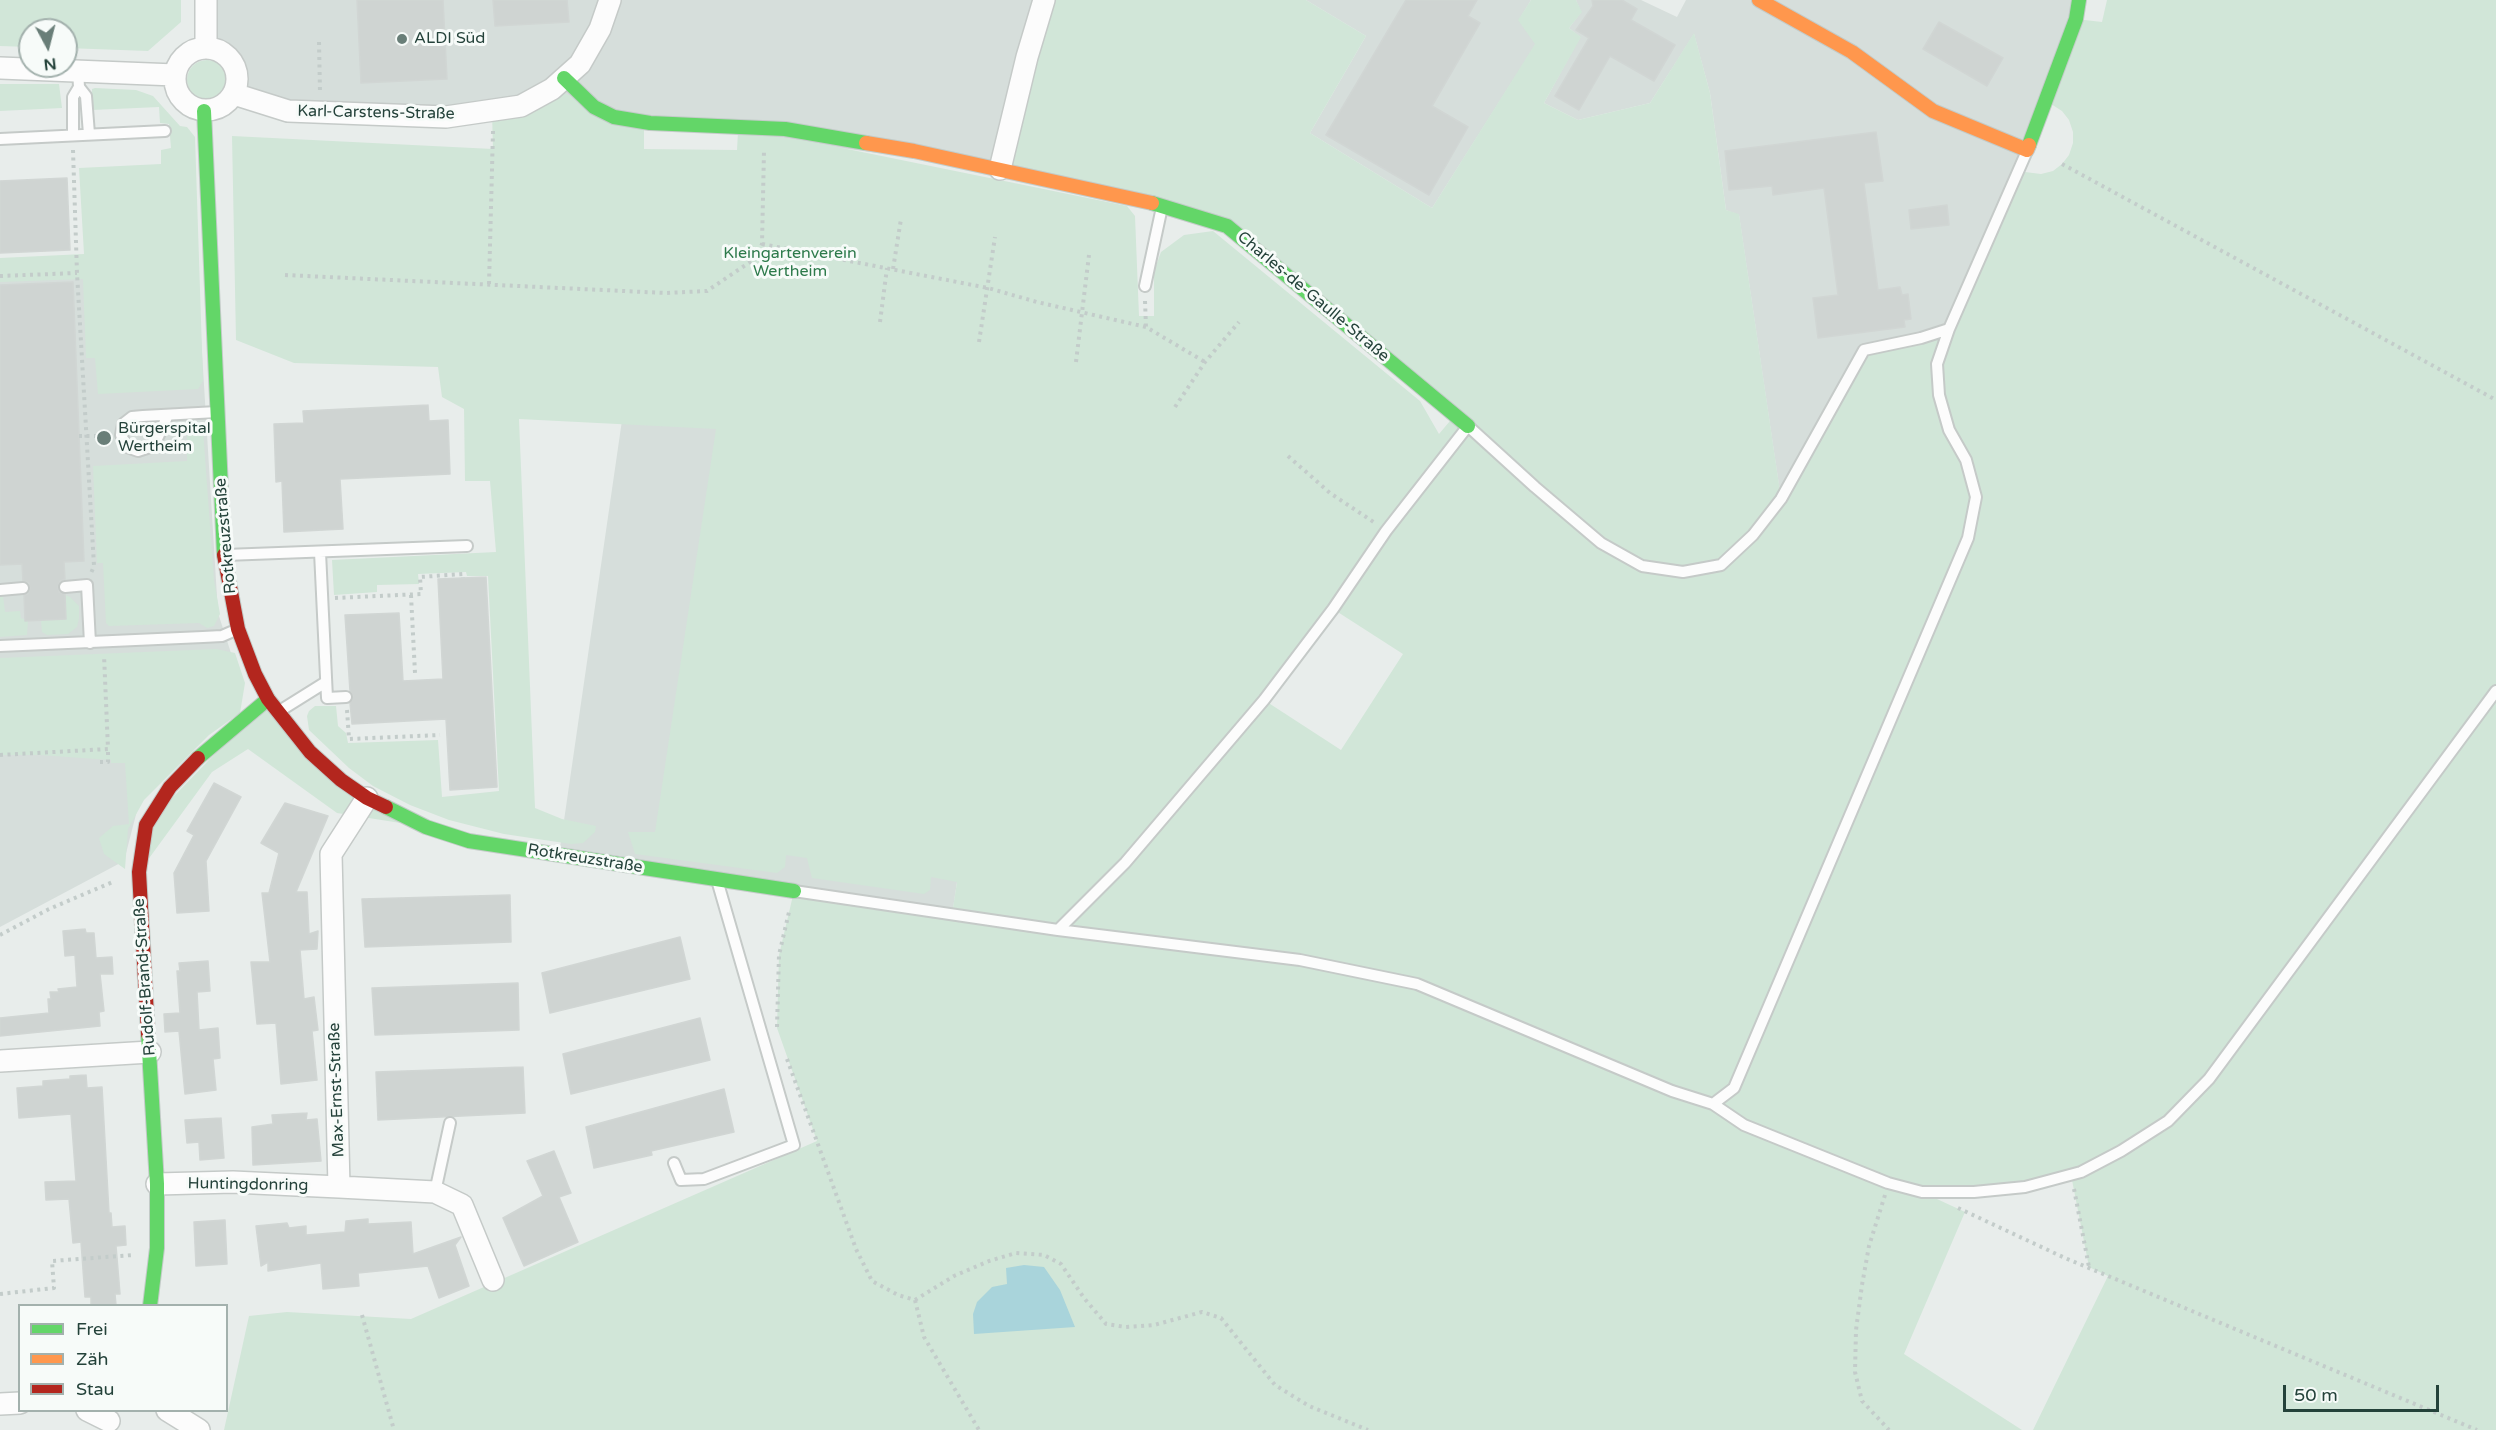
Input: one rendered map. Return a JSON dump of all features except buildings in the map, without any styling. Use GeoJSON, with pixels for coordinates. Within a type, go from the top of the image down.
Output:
{"type":"FeatureCollection","features":[{"type":"Feature","properties":{"kind":"street"},"geometry":{"type":"LineString","coordinates":[[206,0],[206,48]]}},
{"type":"Feature","properties":{"kind":"street","name":"Karl-Carstens-Straße"},"geometry":{"type":"LineString","coordinates":[[234,94],[288,111],[446,117],[521,106],[552,89],[580,64],[600,29],[610,0]]}},
{"type":"Feature","properties":{"kind":"street"},"geometry":{"type":"LineString","coordinates":[[1000,169],[1027,57],[1044,0]]}},
{"type":"Feature","properties":{"kind":"street"},"geometry":{"type":"LineString","coordinates":[[1759,0],[1852,52],[1933,111],[2027,150],[2076,19],[2079,0]]}},
{"type":"Feature","properties":{"kind":"street"},"geometry":{"type":"LineString","coordinates":[[206,48],[224,53],[235,66],[238,81],[234,94],[219,108],[204,111],[183,101],[177,91],[175,75],[185,55],[206,48]]}},
{"type":"Feature","properties":{"kind":"street"},"geometry":{"type":"LineString","coordinates":[[0,68],[79,79],[175,75]]}},
{"type":"Feature","properties":{"kind":"street","name":"Charles-de-Gaulle-Straße"},"geometry":{"type":"LineString","coordinates":[[564,78],[594,107],[614,117],[650,123],[765,127],[903,149],[1162,205],[1227,226],[1468,426]]}},
{"type":"Feature","properties":{"kind":"street","name":"Rotkreuzstraße"},"geometry":{"type":"LineString","coordinates":[[204,111],[224,555],[238,629],[255,674],[268,699],[310,752],[341,780],[367,798],[426,827],[469,841],[794,891]]}},
{"type":"Feature","properties":{"kind":"street","name":"Rudolf-Brand-Straße"},"geometry":{"type":"LineString","coordinates":[[150,1304],[156,1254],[157,1184],[138,872],[146,825],[170,787],[204,752],[268,699]]}},
{"type":"Feature","properties":{"kind":"street","name":"Max-Ernst-Straße"},"geometry":{"type":"LineString","coordinates":[[339,1187],[331,854],[367,798]]}},
{"type":"Feature","properties":{"kind":"street"},"geometry":{"type":"LineString","coordinates":[[0,1061],[150,1052]]}},
{"type":"Feature","properties":{"kind":"street","name":"Huntingdonring"},"geometry":{"type":"LineString","coordinates":[[157,1184],[233,1182],[339,1187]]}},
{"type":"Feature","properties":{"kind":"street"},"geometry":{"type":"LineString","coordinates":[[339,1187],[435,1192],[462,1205],[493,1280]]}},
{"type":"Feature","properties":{"kind":"street"},"geometry":{"type":"LineString","coordinates":[[0,1404],[18,1403]]}},
{"type":"Feature","properties":{"kind":"street"},"geometry":{"type":"LineString","coordinates":[[91,1412],[109,1421]]}},
{"type":"Feature","properties":{"kind":"street"},"geometry":{"type":"LineString","coordinates":[[170,1412],[199,1430]]}},
{"type":"Feature","properties":{"kind":"lane"},"geometry":{"type":"LineString","coordinates":[[79,79],[86,96],[89,134]]}},
{"type":"Feature","properties":{"kind":"lane"},"geometry":{"type":"LineString","coordinates":[[73,135],[73,97],[79,79]]}},
{"type":"Feature","properties":{"kind":"lane"},"geometry":{"type":"LineString","coordinates":[[0,139],[165,131]]}},
{"type":"Feature","properties":{"kind":"lane"},"geometry":{"type":"LineString","coordinates":[[1713,1104],[1734,1088],[1968,538],[1976,498],[1966,460],[1949,430],[1939,395],[1937,364],[1949,329],[2027,150]]}},
{"type":"Feature","properties":{"kind":"lane"},"geometry":{"type":"LineString","coordinates":[[1145,286],[1162,205]]}},
{"type":"Feature","properties":{"kind":"lane"},"geometry":{"type":"LineString","coordinates":[[1058,930],[1125,863],[1264,700],[1333,609],[1386,531],[1468,426],[1601,543],[1642,566],[1683,572],[1721,565],[1753,535],[1781,500],[1864,350],[1921,338],[1949,329]]}},
{"type":"Feature","properties":{"kind":"lane"},"geometry":{"type":"LineString","coordinates":[[168,415],[157,439],[150,447],[138,451],[127,447],[122,435],[123,424],[132,417],[217,412]]}},
{"type":"Feature","properties":{"kind":"lane"},"geometry":{"type":"LineString","coordinates":[[224,555],[467,546]]}},
{"type":"Feature","properties":{"kind":"lane"},"geometry":{"type":"LineString","coordinates":[[320,552],[327,698],[346,697]]}},
{"type":"Feature","properties":{"kind":"lane"},"geometry":{"type":"LineString","coordinates":[[65,587],[87,585],[90,643]]}},
{"type":"Feature","properties":{"kind":"lane"},"geometry":{"type":"LineString","coordinates":[[0,590],[23,588]]}},
{"type":"Feature","properties":{"kind":"lane"},"geometry":{"type":"LineString","coordinates":[[0,646],[222,636],[238,629]]}},
{"type":"Feature","properties":{"kind":"lane"},"geometry":{"type":"LineString","coordinates":[[278,712],[326,682]]}},
{"type":"Feature","properties":{"kind":"lane"},"geometry":{"type":"LineString","coordinates":[[794,891],[1058,930],[1300,960],[1417,984],[1672,1091],[1713,1104],[1744,1125],[1888,1183],[1922,1192],[1974,1192],[2025,1187],[2081,1172],[2121,1151],[2168,1121],[2209,1079],[2496,691]]}},
{"type":"Feature","properties":{"kind":"lane"},"geometry":{"type":"LineString","coordinates":[[674,1163],[681,1180],[704,1179],[794,1145],[717,880]]}},
{"type":"Feature","properties":{"kind":"lane"},"geometry":{"type":"LineString","coordinates":[[435,1192],[450,1123]]}},
{"type":"Feature","properties":{"kind":"path"},"geometry":{"type":"LineString","coordinates":[[319,42],[321,112]]}},
{"type":"Feature","properties":{"kind":"path"},"geometry":{"type":"LineString","coordinates":[[489,284],[492,112]]}},
{"type":"Feature","properties":{"kind":"path"},"geometry":{"type":"LineString","coordinates":[[285,275],[666,293],[707,291],[756,258],[762,244],[765,127]]}},
{"type":"Feature","properties":{"kind":"path"},"geometry":{"type":"LineString","coordinates":[[73,135],[77,273],[94,566],[87,585]]}},
{"type":"Feature","properties":{"kind":"path"},"geometry":{"type":"LineString","coordinates":[[2062,164],[2496,400]]}},
{"type":"Feature","properties":{"kind":"path"},"geometry":{"type":"LineString","coordinates":[[893,270],[901,219]]}},
{"type":"Feature","properties":{"kind":"path"},"geometry":{"type":"LineString","coordinates":[[979,342],[995,237]]}},
{"type":"Feature","properties":{"kind":"path"},"geometry":{"type":"LineString","coordinates":[[762,244],[988,288],[1146,327],[1205,362]]}},
{"type":"Feature","properties":{"kind":"path"},"geometry":{"type":"LineString","coordinates":[[1076,362],[1089,255]]}},
{"type":"Feature","properties":{"kind":"path"},"geometry":{"type":"LineString","coordinates":[[880,322],[887,268]]}},
{"type":"Feature","properties":{"kind":"path"},"geometry":{"type":"LineString","coordinates":[[0,276],[77,273]]}},
{"type":"Feature","properties":{"kind":"path"},"geometry":{"type":"LineString","coordinates":[[1145,286],[1146,327]]}},
{"type":"Feature","properties":{"kind":"path"},"geometry":{"type":"LineString","coordinates":[[1175,407],[1205,362],[1239,322]]}},
{"type":"Feature","properties":{"kind":"path"},"geometry":{"type":"LineString","coordinates":[[79,436],[122,435]]}},
{"type":"Feature","properties":{"kind":"path"},"geometry":{"type":"LineString","coordinates":[[1288,456],[1330,493],[1386,531]]}},
{"type":"Feature","properties":{"kind":"path"},"geometry":{"type":"LineString","coordinates":[[322,598],[421,594],[420,577],[463,574],[463,578]]}},
{"type":"Feature","properties":{"kind":"path"},"geometry":{"type":"LineString","coordinates":[[411,595],[415,673]]}},
{"type":"Feature","properties":{"kind":"path"},"geometry":{"type":"LineString","coordinates":[[99,762],[108,762],[104,642]]}},
{"type":"Feature","properties":{"kind":"path"},"geometry":{"type":"LineString","coordinates":[[346,697],[349,739],[440,735]]}},
{"type":"Feature","properties":{"kind":"path"},"geometry":{"type":"LineString","coordinates":[[0,755],[108,748]]}},
{"type":"Feature","properties":{"kind":"path"},"geometry":{"type":"LineString","coordinates":[[0,934],[49,909],[138,872]]}},
{"type":"Feature","properties":{"kind":"path"},"geometry":{"type":"LineString","coordinates":[[779,1037],[776,996],[779,955],[794,891]]}},
{"type":"Feature","properties":{"kind":"path"},"geometry":{"type":"LineString","coordinates":[[786,1056],[856,1249],[873,1281],[898,1295],[915,1300],[954,1276],[989,1261],[1016,1253],[1044,1255],[1061,1264],[1084,1298],[1106,1324],[1126,1327],[1154,1325],[1202,1312],[1221,1318],[1275,1385],[1309,1406],[1368,1430]]}},
{"type":"Feature","properties":{"kind":"path"},"geometry":{"type":"LineString","coordinates":[[2071,1174],[2089,1268]]}},
{"type":"Feature","properties":{"kind":"path"},"geometry":{"type":"LineString","coordinates":[[1888,1183],[1869,1246],[1862,1285],[1856,1330],[1856,1372],[1862,1401],[1889,1430]]}},
{"type":"Feature","properties":{"kind":"path"},"geometry":{"type":"LineString","coordinates":[[1954,1207],[2089,1268],[2477,1430]]}},
{"type":"Feature","properties":{"kind":"path"},"geometry":{"type":"LineString","coordinates":[[0,1294],[54,1288],[52,1260],[156,1254]]}},
{"type":"Feature","properties":{"kind":"path"},"geometry":{"type":"LineString","coordinates":[[915,1300],[924,1336],[979,1430]]}},
{"type":"Feature","properties":{"kind":"path"},"geometry":{"type":"LineString","coordinates":[[362,1315],[394,1430]]}},
{"type":"Feature","properties":{"kind":"shaded area"},"geometry":{"type":"Polygon","coordinates":[[[206,0],[1044,0],[1000,169],[521,106],[288,111],[237,87],[238,76],[235,66],[228,57],[214,49],[206,0]]]}},
{"type":"Feature","properties":{"kind":"shaded area"},"geometry":{"type":"Polygon","coordinates":[[[1306,0],[1531,0],[1519,20],[1536,44],[1432,208],[1310,133],[1366,36],[1306,0]]]}},
{"type":"Feature","properties":{"kind":"shaded area"},"geometry":{"type":"Polygon","coordinates":[[[1576,0],[1641,0],[1677,17],[1686,0],[2079,0],[2076,19],[1949,329],[1781,499],[1739,215],[1726,210],[1710,93],[1694,34],[1650,103],[1578,120],[1544,103],[1580,37],[1569,28],[1581,12],[1576,0]]]}},
{"type":"Feature","properties":{"kind":"shaded area","name":"Bürgerspital Wertheim"},"geometry":{"type":"Polygon","coordinates":[[[196,255],[218,613],[243,690],[140,799],[124,861],[0,927],[0,263],[196,255]]]}},
{"type":"Feature","properties":{"kind":"shaded area"},"geometry":{"type":"Polygon","coordinates":[[[629,372],[963,404],[957,882],[952,915],[559,855],[629,372]]]}},
{"type":"Feature","properties":{"kind":"green space"},"geometry":{"type":"Polygon","coordinates":[[[0,0],[181,0],[181,22],[148,51],[78,48],[78,18],[18,18],[18,47],[0,46],[0,0]]]}},
{"type":"Feature","properties":{"kind":"green space","name":"Kleingartenverein Wertheim"},"geometry":{"type":"Polygon","coordinates":[[[1044,0],[1306,0],[1366,36],[1310,133],[1432,208],[1535,44],[1518,20],[1531,0],[1576,0],[1582,12],[1569,28],[1581,37],[1544,103],[1578,120],[1650,103],[1694,33],[1710,93],[1726,210],[1739,214],[1781,498],[1864,350],[1949,329],[2017,171],[2041,174],[2053,171],[2069,155],[2073,143],[2073,132],[2069,120],[2062,111],[2051,104],[2076,19],[2102,22],[2107,0],[2496,0],[2496,1430],[2033,1430],[2108,1276],[2089,1267],[2071,1175],[2025,1187],[1924,1193],[1965,1212],[1904,1354],[2022,1430],[224,1430],[249,1316],[287,1312],[411,1319],[817,1141],[777,1028],[779,955],[794,891],[952,914],[957,882],[931,877],[930,890],[924,894],[812,878],[807,858],[786,855],[785,867],[777,873],[635,854],[628,832],[655,832],[716,429],[519,419],[535,808],[562,819],[596,826],[595,832],[583,843],[571,844],[504,834],[449,820],[410,805],[373,786],[349,768],[309,730],[307,716],[309,711],[315,706],[336,706],[338,726],[346,733],[348,743],[438,740],[442,797],[499,791],[488,576],[467,576],[466,572],[418,574],[419,584],[377,585],[377,592],[334,595],[332,560],[496,552],[490,481],[465,481],[464,409],[442,397],[438,367],[294,363],[236,340],[232,136],[493,149],[492,112],[552,89],[644,122],[644,149],[737,150],[738,132],[808,141],[1127,206],[1135,216],[1139,316],[1154,316],[1154,271],[1161,252],[1184,235],[1213,231],[1420,401],[1439,434],[1455,415],[1227,226],[1007,170],[1044,0]],[[1333,609],[1264,700],[1341,750],[1403,654],[1333,609]]]}},
{"type":"Feature","properties":{"kind":"green space"},"geometry":{"type":"Polygon","coordinates":[[[207,60],[221,66],[227,80],[221,94],[207,100],[193,94],[187,80],[193,66],[207,60]]]}},
{"type":"Feature","properties":{"kind":"green space"},"geometry":{"type":"Polygon","coordinates":[[[0,84],[59,84],[62,108],[0,111],[0,84]]]}},
{"type":"Feature","properties":{"kind":"green space"},"geometry":{"type":"Polygon","coordinates":[[[92,89],[136,90],[153,96],[180,126],[187,127],[195,137],[203,381],[198,389],[98,394],[95,358],[86,358],[83,279],[0,282],[0,258],[84,254],[79,168],[161,164],[161,150],[171,148],[169,124],[160,123],[159,107],[92,110],[92,89]]]}},
{"type":"Feature","properties":{"kind":"green space"},"geometry":{"type":"Polygon","coordinates":[[[187,430],[203,430],[214,580],[220,614],[214,626],[207,628],[199,623],[109,626],[106,623],[103,563],[97,563],[93,466],[187,461],[187,430]]]}},
{"type":"Feature","properties":{"kind":"green space"},"geometry":{"type":"Polygon","coordinates":[[[65,595],[79,606],[77,627],[68,634],[47,635],[42,632],[41,620],[66,619],[65,595]]]}},
{"type":"Feature","properties":{"kind":"green space"},"geometry":{"type":"Polygon","coordinates":[[[3,596],[5,612],[20,611],[21,618],[28,621],[27,635],[0,637],[0,597],[3,596]]]}},
{"type":"Feature","properties":{"kind":"green space"},"geometry":{"type":"Polygon","coordinates":[[[216,649],[235,653],[245,683],[240,713],[209,735],[144,800],[128,829],[125,869],[104,854],[99,838],[113,826],[129,824],[125,763],[39,755],[0,755],[0,658],[216,649]]]}},
{"type":"Feature","properties":{"kind":"green space"},"geometry":{"type":"Polygon","coordinates":[[[268,699],[310,752],[426,827],[337,813],[248,749],[212,772],[139,872],[146,825],[268,699]]]}},
{"type":"Feature","properties":{"kind":"water"},"geometry":{"type":"Polygon","coordinates":[[[1024,1265],[1044,1267],[1060,1290],[1075,1327],[974,1334],[973,1314],[977,1302],[992,1287],[1007,1284],[1006,1268],[1024,1265]]]}},
{"type":"Feature","properties":{"kind":"traffic: fast"},"geometry":{"type":"LineString","coordinates":[[2029,145],[2076,19],[2079,0]]}},
{"type":"Feature","properties":{"kind":"traffic: fast"},"geometry":{"type":"LineString","coordinates":[[564,78],[594,107],[614,117],[650,123],[785,129],[866,143]]}},
{"type":"Feature","properties":{"kind":"traffic: fast"},"geometry":{"type":"LineString","coordinates":[[204,111],[224,555]]}},
{"type":"Feature","properties":{"kind":"traffic: fast"},"geometry":{"type":"LineString","coordinates":[[1152,203],[1227,226],[1468,426]]}},
{"type":"Feature","properties":{"kind":"traffic: fast"},"geometry":{"type":"LineString","coordinates":[[198,758],[268,699]]}},
{"type":"Feature","properties":{"kind":"traffic: fast"},"geometry":{"type":"LineString","coordinates":[[386,807],[426,827],[469,841],[794,891]]}},
{"type":"Feature","properties":{"kind":"traffic: fast"},"geometry":{"type":"LineString","coordinates":[[148,1034],[157,1184],[157,1248],[150,1304]]}},
{"type":"Feature","properties":{"kind":"traffic: slow"},"geometry":{"type":"LineString","coordinates":[[1759,0],[1852,52],[1933,111],[2027,150],[2029,145]]}},
{"type":"Feature","properties":{"kind":"traffic: slow"},"geometry":{"type":"LineString","coordinates":[[866,143],[914,151],[1152,203]]}},
{"type":"Feature","properties":{"kind":"traffic: jam"},"geometry":{"type":"LineString","coordinates":[[224,555],[238,629],[255,674],[268,699],[310,752],[341,780],[367,798],[386,807]]}},
{"type":"Feature","properties":{"kind":"traffic: jam"},"geometry":{"type":"LineString","coordinates":[[148,1034],[139,872],[146,825],[170,787],[198,758]]}},
{"type":"Feature","properties":{"kind":"place","name":"ALDI Süd"},"geometry":{"type":"Point","coordinates":[402,39]}},
{"type":"Feature","properties":{"kind":"place","name":"Bürgerspital Wertheim"},"geometry":{"type":"Point","coordinates":[104,438]}}]}
